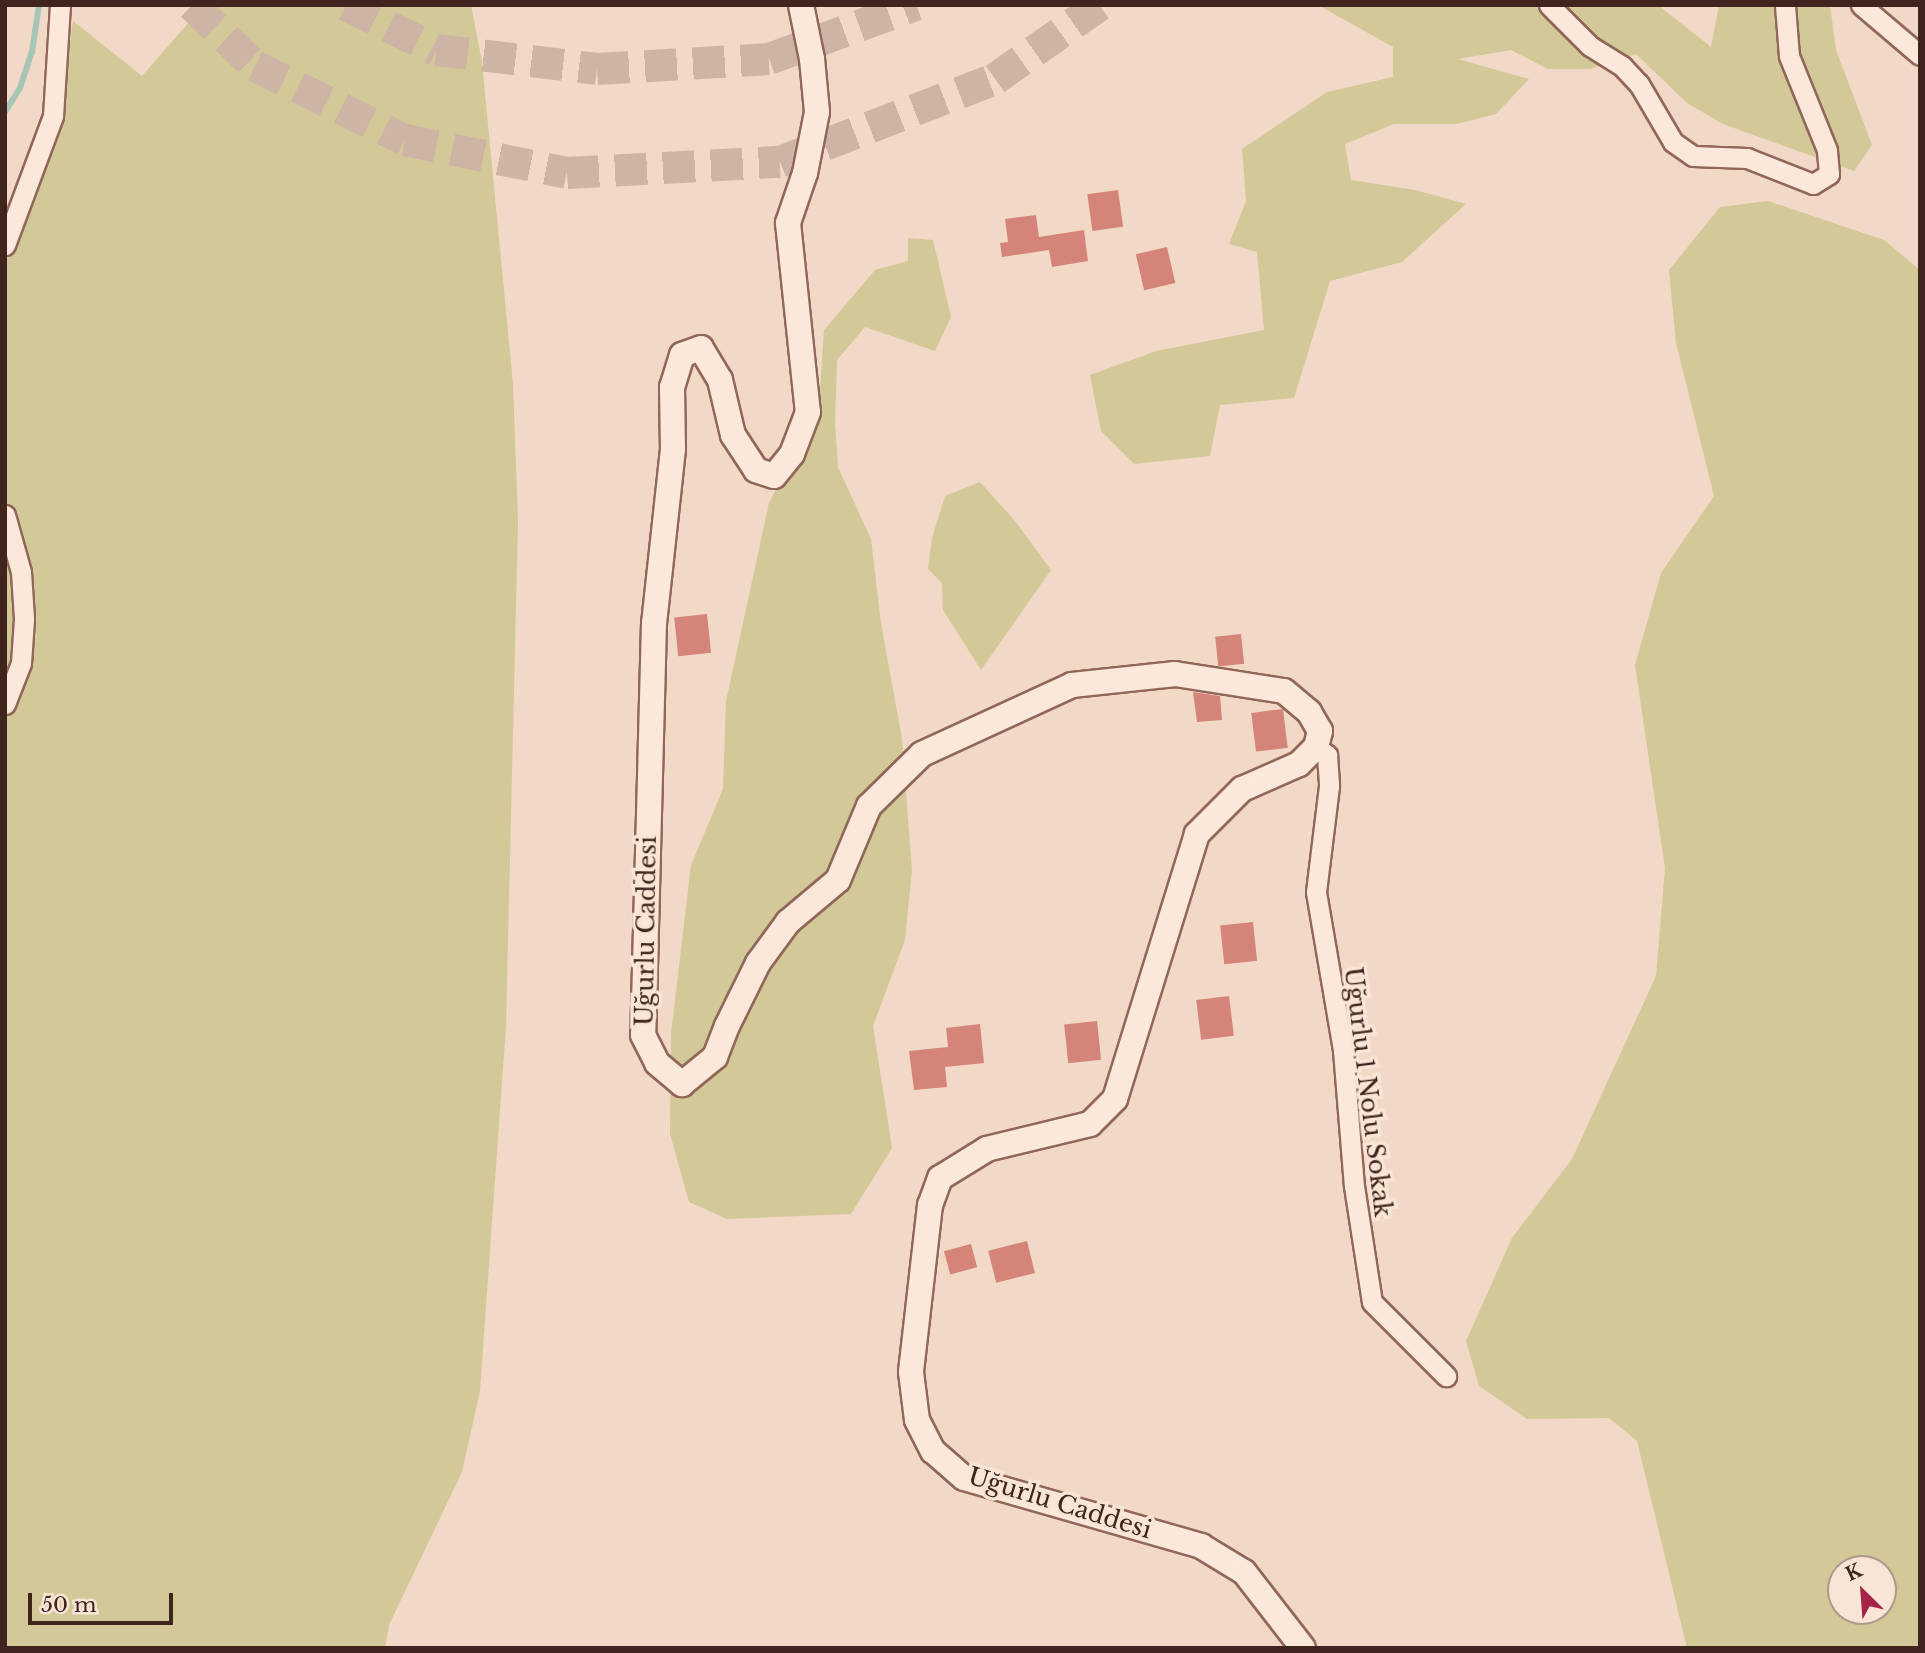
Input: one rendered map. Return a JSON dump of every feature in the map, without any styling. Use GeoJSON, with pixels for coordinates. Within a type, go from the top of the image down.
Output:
{"type":"FeatureCollection","features":[{"type":"Feature","properties":{"kind":"street"},"geometry":{"type":"LineString","coordinates":[[5,245],[53,116],[60,5]]}},
{"type":"Feature","properties":{"kind":"street","name":"Uğurlu Caddesi"},"geometry":{"type":"LineString","coordinates":[[801,5],[812,59],[817,112],[805,173],[788,223],[808,412],[792,454],[774,476],[757,470],[733,435],[720,380],[701,348],[682,355],[672,387],[673,449],[654,623],[643,1035],[657,1063],[682,1084],[715,1057],[758,962],[788,922],[838,880],[869,806],[922,754],[1072,685],[1175,674],[1284,691],[1309,712],[1320,731],[1317,747],[1299,764],[1242,789],[1197,834],[1115,1099],[1090,1124],[987,1149],[940,1178],[930,1205],[911,1372],[918,1420],[933,1451],[964,1478],[1200,1546],[1244,1572],[1303,1648]]}},
{"type":"Feature","properties":{"kind":"street"},"geometry":{"type":"LineString","coordinates":[[1549,5],[1590,46],[1622,66],[1639,84],[1673,142],[1693,156],[1747,158],[1813,184],[1829,174],[1827,150],[1789,56],[1784,5]]}},
{"type":"Feature","properties":{"kind":"street"},"geometry":{"type":"LineString","coordinates":[[1861,5],[1920,55]]}},
{"type":"Feature","properties":{"kind":"street"},"geometry":{"type":"LineString","coordinates":[[5,515],[21,572],[24,619],[21,663],[5,704]]}},
{"type":"Feature","properties":{"kind":"street","name":"Uğurlu 1 Nolu Sokak"},"geometry":{"type":"LineString","coordinates":[[1317,747],[1327,755],[1329,786],[1316,892],[1343,1050],[1354,1186],[1372,1302],[1446,1376]]}},
{"type":"Feature","properties":{"kind":"shaded area"},"geometry":{"type":"Polygon","coordinates":[[[204,5],[471,5],[482,62],[513,384],[518,522],[506,1026],[480,1391],[462,1472],[389,1625],[385,1648],[5,1648],[5,259],[22,222],[60,115],[73,21],[142,76],[204,5]]]}},
{"type":"Feature","properties":{"kind":"shaded area"},"geometry":{"type":"Polygon","coordinates":[[[1318,5],[1658,5],[1711,47],[1719,5],[1830,5],[1836,50],[1872,145],[1854,171],[1723,124],[1687,103],[1636,54],[1590,69],[1548,69],[1511,50],[1458,59],[1529,79],[1496,114],[1457,124],[1394,124],[1345,144],[1351,180],[1415,190],[1466,204],[1402,262],[1330,281],[1294,398],[1220,405],[1210,456],[1134,464],[1101,431],[1090,375],[1156,351],[1264,330],[1257,252],[1229,244],[1246,201],[1242,149],[1327,92],[1393,77],[1393,47],[1318,5]]]}},
{"type":"Feature","properties":{"kind":"shaded area"},"geometry":{"type":"Polygon","coordinates":[[[1768,201],[1884,240],[1920,270],[1920,1648],[1687,1648],[1637,1441],[1609,1418],[1527,1419],[1479,1386],[1466,1341],[1512,1238],[1572,1159],[1656,976],[1665,868],[1635,665],[1661,573],[1714,496],[1676,343],[1669,270],[1720,207],[1768,201]]]}},
{"type":"Feature","properties":{"kind":"shaded area"},"geometry":{"type":"Polygon","coordinates":[[[908,238],[933,240],[951,317],[935,351],[865,327],[837,360],[835,424],[838,467],[871,539],[881,623],[902,739],[912,870],[905,940],[873,1026],[892,1148],[851,1214],[727,1219],[689,1202],[670,1134],[671,1034],[691,865],[723,789],[726,701],[769,503],[819,406],[824,330],[875,270],[908,261],[908,238]]]}},
{"type":"Feature","properties":{"kind":"shaded area"},"geometry":{"type":"Polygon","coordinates":[[[980,482],[1015,521],[1051,570],[981,670],[943,610],[942,583],[928,569],[932,538],[945,496],[980,482]]]}},
{"type":"Feature","properties":{"kind":"building"},"geometry":{"type":"Polygon","coordinates":[[[1118,190],[1123,227],[1092,231],[1087,194],[1118,190]]]}},
{"type":"Feature","properties":{"kind":"building"},"geometry":{"type":"Polygon","coordinates":[[[1036,215],[1039,237],[1084,230],[1088,261],[1052,267],[1049,250],[1002,257],[1000,243],[1008,242],[1005,219],[1036,215]]]}},
{"type":"Feature","properties":{"kind":"building"},"geometry":{"type":"Polygon","coordinates":[[[1167,247],[1175,283],[1144,290],[1136,254],[1167,247]]]}},
{"type":"Feature","properties":{"kind":"building"},"geometry":{"type":"Polygon","coordinates":[[[707,614],[711,653],[678,656],[674,617],[707,614]]]}},
{"type":"Feature","properties":{"kind":"building"},"geometry":{"type":"Polygon","coordinates":[[[1241,634],[1244,664],[1218,667],[1215,637],[1241,634]]]}},
{"type":"Feature","properties":{"kind":"building"},"geometry":{"type":"Polygon","coordinates":[[[1193,692],[1220,696],[1222,720],[1197,722],[1193,692]]]}},
{"type":"Feature","properties":{"kind":"building"},"geometry":{"type":"Polygon","coordinates":[[[1283,709],[1288,748],[1256,752],[1251,713],[1283,709]]]}},
{"type":"Feature","properties":{"kind":"building"},"geometry":{"type":"Polygon","coordinates":[[[1253,922],[1257,961],[1224,964],[1220,925],[1253,922]]]}},
{"type":"Feature","properties":{"kind":"building"},"geometry":{"type":"Polygon","coordinates":[[[1229,996],[1234,1036],[1201,1040],[1196,1000],[1229,996]]]}},
{"type":"Feature","properties":{"kind":"building"},"geometry":{"type":"Polygon","coordinates":[[[1097,1021],[1101,1060],[1068,1063],[1064,1024],[1097,1021]]]}},
{"type":"Feature","properties":{"kind":"building"},"geometry":{"type":"Polygon","coordinates":[[[980,1024],[984,1063],[945,1067],[947,1087],[914,1090],[909,1051],[948,1047],[946,1028],[980,1024]]]}},
{"type":"Feature","properties":{"kind":"building"},"geometry":{"type":"Polygon","coordinates":[[[1027,1241],[1035,1273],[996,1283],[988,1251],[1027,1241]]]}},
{"type":"Feature","properties":{"kind":"building"},"geometry":{"type":"Polygon","coordinates":[[[971,1244],[977,1267],[950,1274],[944,1251],[971,1244]]]}},
{"type":"Feature","properties":{"kind":"waterway"},"geometry":{"type":"LineString","coordinates":[[5,112],[20,88],[32,52],[39,5]]}},
{"type":"Feature","properties":{"kind":"tunnel"},"geometry":{"type":"LineString","coordinates":[[192,5],[255,66],[405,140],[567,173],[780,162],[995,79],[1100,5]]}},
{"type":"Feature","properties":{"kind":"tunnel"},"geometry":{"type":"LineString","coordinates":[[346,5],[436,50],[597,69],[769,59],[916,5]]}}]}
